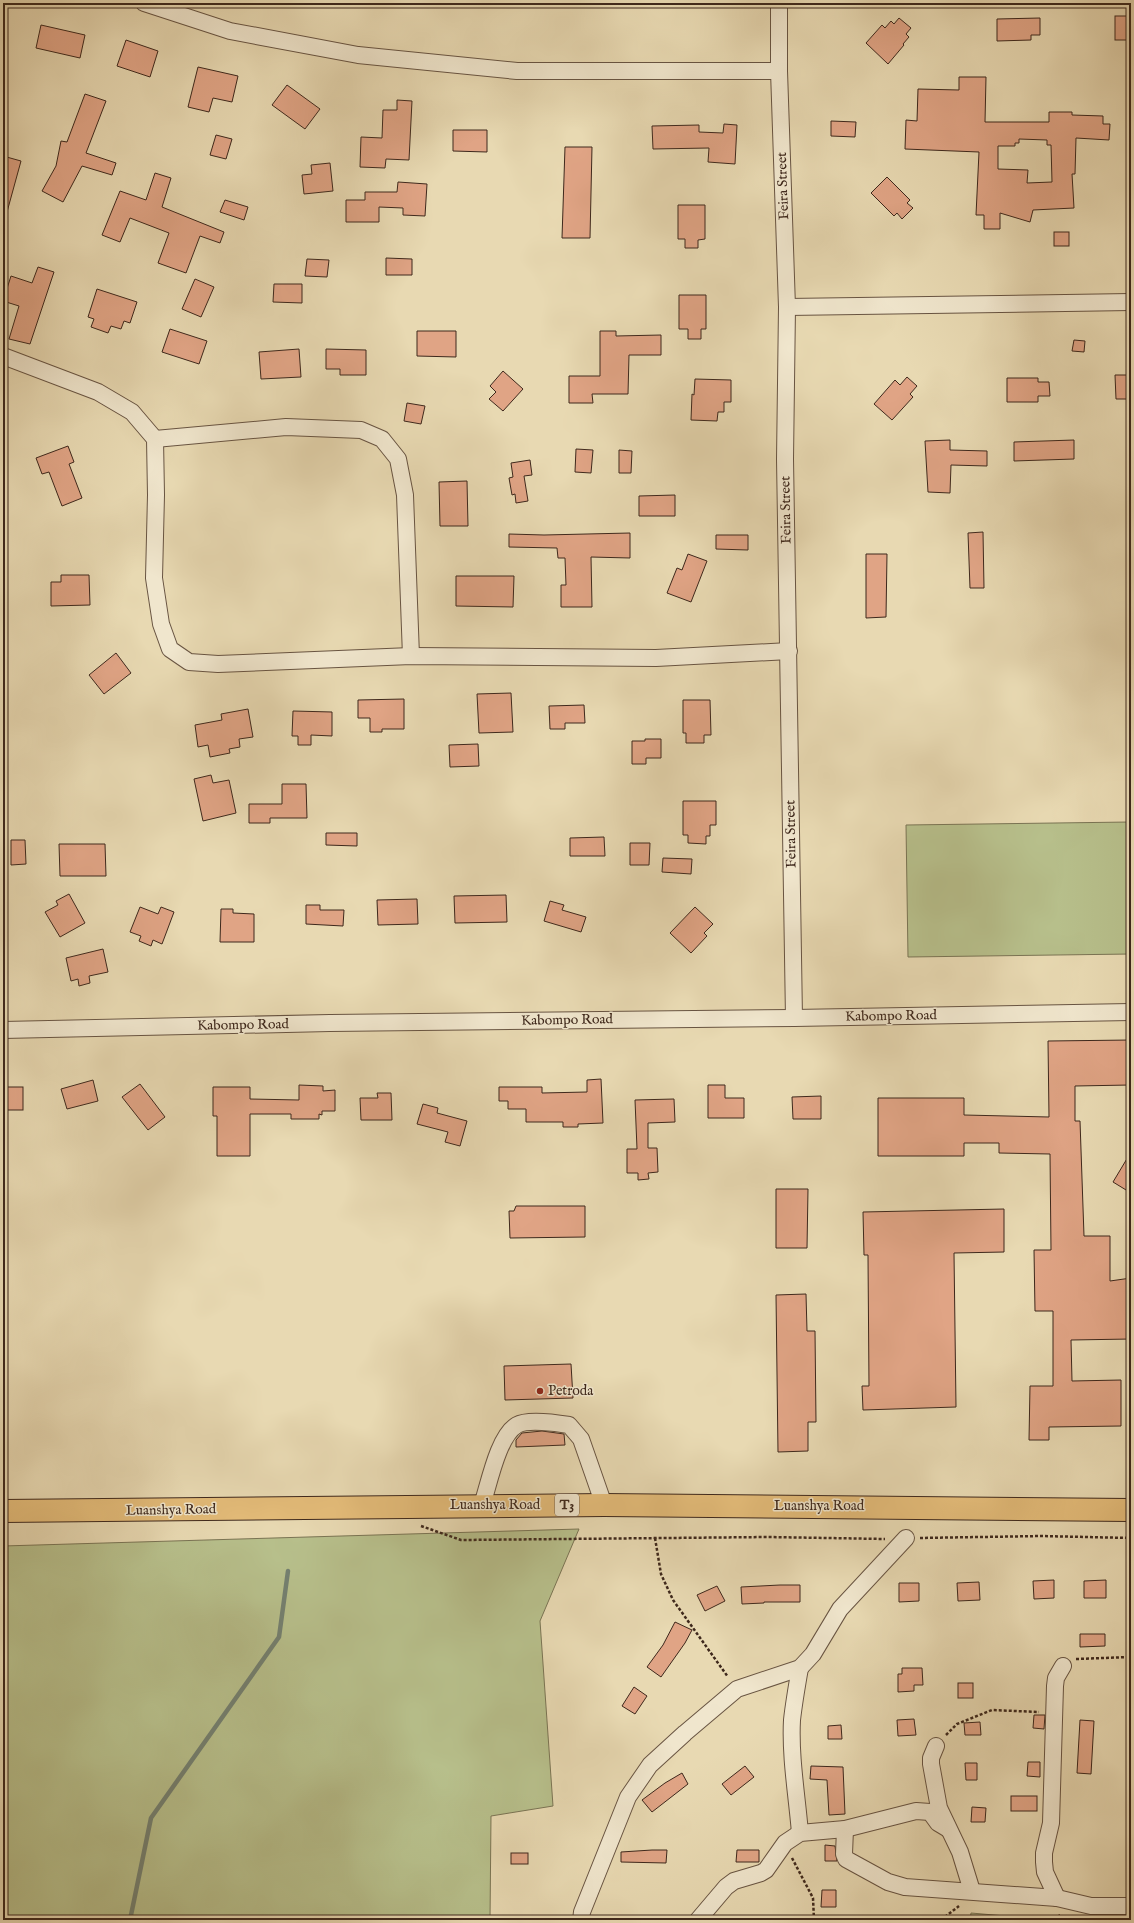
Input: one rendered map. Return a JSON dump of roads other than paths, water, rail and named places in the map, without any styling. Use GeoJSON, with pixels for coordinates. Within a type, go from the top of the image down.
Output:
{"type":"FeatureCollection","features":[{"type":"Feature","properties":{"kind":"highway","name":"Luanshya Road"},"geometry":{"type":"LineString","coordinates":[[3,1511],[604,1505],[1131,1510]]}},
{"type":"Feature","properties":{"kind":"street"},"geometry":{"type":"LineString","coordinates":[[144,3],[230,31],[358,55],[517,71],[779,71]]}},
{"type":"Feature","properties":{"kind":"street","name":"Feira Street"},"geometry":{"type":"LineString","coordinates":[[779,3],[779,71],[786,307],[785,459],[794,1018]]}},
{"type":"Feature","properties":{"kind":"street"},"geometry":{"type":"LineString","coordinates":[[786,307],[1131,302]]}},
{"type":"Feature","properties":{"kind":"street"},"geometry":{"type":"LineString","coordinates":[[3,356],[98,392],[132,412],[155,440],[156,495],[154,578],[160,624],[170,649],[189,662],[218,664],[411,656],[656,658],[789,651]]}},
{"type":"Feature","properties":{"kind":"street"},"geometry":{"type":"LineString","coordinates":[[155,440],[286,427],[361,430],[382,439],[398,459],[405,495],[411,656]]}},
{"type":"Feature","properties":{"kind":"street","name":"Kabompo Road"},"geometry":{"type":"LineString","coordinates":[[3,1030],[330,1023],[794,1018],[1131,1012]]}},
{"type":"Feature","properties":{"kind":"street"},"geometry":{"type":"LineString","coordinates":[[482,1506],[505,1436],[518,1425],[544,1422],[568,1425],[581,1439],[604,1505]]}},
{"type":"Feature","properties":{"kind":"street"},"geometry":{"type":"LineString","coordinates":[[581,1920],[582,1912],[628,1796],[650,1765],[737,1689],[800,1668],[813,1654],[840,1609],[906,1538]]}},
{"type":"Feature","properties":{"kind":"street"},"geometry":{"type":"LineString","coordinates":[[1057,1898],[1045,1872],[1044,1853],[1051,1823],[1053,1710],[1056,1678],[1063,1666]]}},
{"type":"Feature","properties":{"kind":"street"},"geometry":{"type":"LineString","coordinates":[[800,1668],[794,1698],[792,1721],[800,1833]]}},
{"type":"Feature","properties":{"kind":"street"},"geometry":{"type":"LineString","coordinates":[[936,1746],[933,1751],[931,1764],[939,1808],[960,1852],[972,1891]]}},
{"type":"Feature","properties":{"kind":"street"},"geometry":{"type":"LineString","coordinates":[[698,1920],[719,1895],[734,1881],[761,1873],[766,1870],[785,1843],[800,1833],[845,1829],[916,1811],[930,1812],[938,1823],[948,1829]]}},
{"type":"Feature","properties":{"kind":"street"},"geometry":{"type":"LineString","coordinates":[[845,1829],[844,1854],[846,1859],[888,1882],[905,1887],[1057,1898],[1091,1906],[1131,1906]]}},
{"type":"Feature","properties":{"kind":"waterway"},"geometry":{"type":"LineString","coordinates":[[130,1920],[151,1818],[279,1637],[288,1571]]}},
{"type":"Feature","properties":{"kind":"place","name":"Petroda"},"geometry":{"type":"Point","coordinates":[540,1391]}}]}
